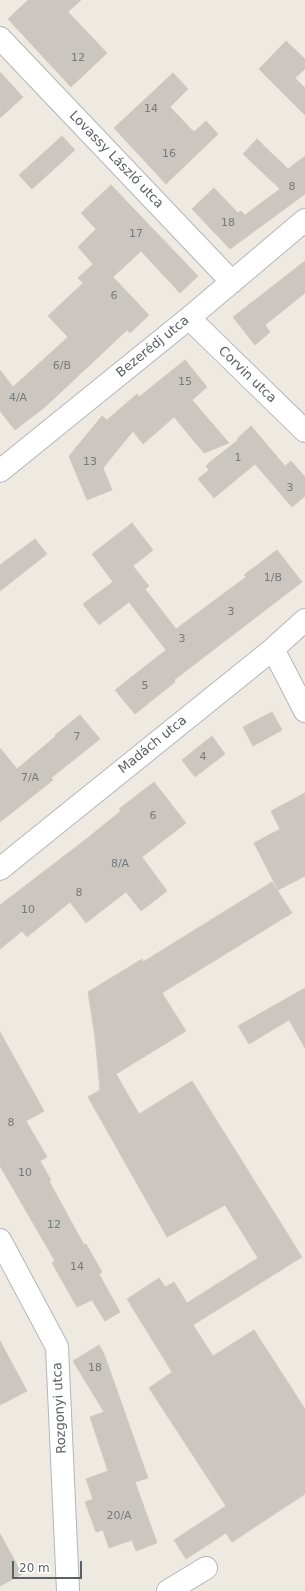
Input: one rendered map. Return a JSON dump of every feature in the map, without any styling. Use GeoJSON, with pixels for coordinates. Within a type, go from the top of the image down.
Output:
{"type":"FeatureCollection","features":[{"type":"Feature","properties":{"kind":"street","name":"Lovassy László utca"},"geometry":{"type":"LineString","coordinates":[[0,38],[232,282]]}},
{"type":"Feature","properties":{"kind":"street","name":"Bezerédj utca"},"geometry":{"type":"LineString","coordinates":[[0,471],[189,318],[305,220]]}},
{"type":"Feature","properties":{"kind":"street","name":"Corvin utca"},"geometry":{"type":"LineString","coordinates":[[189,318],[305,431]]}},
{"type":"Feature","properties":{"kind":"street","name":"Madách utca"},"geometry":{"type":"LineString","coordinates":[[0,869],[273,649],[305,620]]}},
{"type":"Feature","properties":{"kind":"street"},"geometry":{"type":"LineString","coordinates":[[273,649],[305,711]]}},
{"type":"Feature","properties":{"kind":"street","name":"Rozgonyi utca"},"geometry":{"type":"LineString","coordinates":[[0,1240],[57,1347],[68,1591]]}},
{"type":"Feature","properties":{"kind":"street"},"geometry":{"type":"LineString","coordinates":[[168,1591],[206,1568]]}},
{"type":"Feature","properties":{"kind":"building"},"geometry":{"type":"Polygon","coordinates":[[[28,0],[81,0],[68,12],[107,53],[71,87],[8,19],[28,0]]]}},
{"type":"Feature","properties":{"kind":"building"},"geometry":{"type":"Polygon","coordinates":[[[286,41],[305,59],[305,69],[295,78],[305,88],[305,115],[259,69],[286,41]]]}},
{"type":"Feature","properties":{"kind":"building"},"geometry":{"type":"Polygon","coordinates":[[[0,72],[23,97],[0,118],[0,72]]]}},
{"type":"Feature","properties":{"kind":"building"},"geometry":{"type":"Polygon","coordinates":[[[173,73],[188,89],[170,107],[194,132],[206,121],[218,134],[166,184],[114,128],[173,73]]]}},
{"type":"Feature","properties":{"kind":"building"},"geometry":{"type":"Polygon","coordinates":[[[62,136],[75,150],[32,189],[19,175],[62,136]]]}},
{"type":"Feature","properties":{"kind":"building"},"geometry":{"type":"Polygon","coordinates":[[[257,139],[288,169],[305,156],[305,194],[230,249],[192,209],[214,188],[238,213],[241,211],[245,215],[280,189],[243,154],[257,139]]]}},
{"type":"Feature","properties":{"kind":"building"},"geometry":{"type":"Polygon","coordinates":[[[111,185],[198,276],[180,293],[141,251],[113,277],[149,315],[130,333],[127,330],[45,407],[15,430],[0,411],[0,370],[13,387],[68,337],[48,316],[83,283],[78,278],[93,264],[78,247],[96,229],[81,213],[111,185]]]}},
{"type":"Feature","properties":{"kind":"building"},"geometry":{"type":"Polygon","coordinates":[[[305,261],[305,293],[265,325],[270,332],[255,345],[233,317],[305,261]]]}},
{"type":"Feature","properties":{"kind":"building"},"geometry":{"type":"Polygon","coordinates":[[[185,360],[207,387],[192,400],[229,443],[204,453],[174,417],[143,444],[133,431],[103,468],[112,490],[87,500],[69,456],[102,416],[107,420],[137,394],[139,397],[185,360]]]}},
{"type":"Feature","properties":{"kind":"building"},"geometry":{"type":"Polygon","coordinates":[[[251,426],[285,466],[291,461],[305,477],[305,496],[292,507],[255,464],[214,498],[198,479],[209,470],[206,466],[210,462],[238,440],[237,439],[251,426]]]}},
{"type":"Feature","properties":{"kind":"building"},"geometry":{"type":"Polygon","coordinates":[[[132,523],[153,550],[133,566],[149,586],[145,589],[176,629],[246,577],[244,575],[277,550],[302,582],[174,680],[175,682],[135,714],[115,690],[166,650],[129,602],[99,625],[83,604],[113,582],[92,554],[132,523]]]}},
{"type":"Feature","properties":{"kind":"building"},"geometry":{"type":"Polygon","coordinates":[[[35,539],[47,554],[0,591],[0,565],[35,539]]]}},
{"type":"Feature","properties":{"kind":"building"},"geometry":{"type":"Polygon","coordinates":[[[272,712],[282,730],[253,746],[243,727],[272,712]]]}},
{"type":"Feature","properties":{"kind":"building"},"geometry":{"type":"Polygon","coordinates":[[[80,715],[100,739],[51,778],[53,780],[0,822],[0,748],[17,769],[80,715]]]}},
{"type":"Feature","properties":{"kind":"building"},"geometry":{"type":"Polygon","coordinates":[[[212,736],[225,754],[195,777],[182,760],[212,736]]]}},
{"type":"Feature","properties":{"kind":"building"},"geometry":{"type":"Polygon","coordinates":[[[154,782],[186,823],[142,857],[167,891],[141,911],[126,892],[86,923],[70,902],[27,937],[22,931],[0,949],[0,905],[85,840],[121,811],[119,809],[154,782]]]}},
{"type":"Feature","properties":{"kind":"building"},"geometry":{"type":"Polygon","coordinates":[[[305,793],[305,876],[278,890],[254,843],[280,829],[271,811],[305,793]]]}},
{"type":"Feature","properties":{"kind":"building"},"geometry":{"type":"Polygon","coordinates":[[[272,882],[292,913],[162,993],[186,1031],[116,1074],[139,1114],[192,1081],[302,1257],[193,1325],[213,1356],[254,1330],[305,1409],[305,1494],[232,1542],[226,1533],[186,1559],[174,1540],[226,1506],[149,1388],[172,1372],[127,1299],[159,1278],[165,1287],[174,1282],[187,1303],[258,1258],[225,1205],[167,1237],[88,1097],[100,1090],[95,1037],[88,992],[142,959],[143,962],[272,882]]]}},
{"type":"Feature","properties":{"kind":"building"},"geometry":{"type":"Polygon","coordinates":[[[305,988],[305,1048],[289,1020],[249,1044],[238,1026],[305,988]]]}},
{"type":"Feature","properties":{"kind":"building"},"geometry":{"type":"Polygon","coordinates":[[[0,1032],[44,1111],[26,1121],[47,1157],[40,1161],[51,1180],[49,1181],[84,1245],[86,1244],[102,1272],[99,1274],[120,1312],[105,1321],[92,1300],[77,1307],[52,1263],[55,1261],[0,1166],[0,1032]]]}},
{"type":"Feature","properties":{"kind":"building"},"geometry":{"type":"Polygon","coordinates":[[[0,1341],[27,1391],[0,1405],[0,1341]]]}},
{"type":"Feature","properties":{"kind":"building"},"geometry":{"type":"Polygon","coordinates":[[[99,1345],[104,1354],[148,1478],[135,1482],[157,1543],[136,1551],[132,1540],[109,1548],[103,1530],[96,1532],[85,1502],[93,1499],[86,1479],[108,1471],[90,1417],[104,1412],[73,1361],[99,1345]]]}},
{"type":"Feature","properties":{"kind":"building"},"geometry":{"type":"Polygon","coordinates":[[[0,1534],[22,1574],[0,1586],[0,1534]]]}}]}
